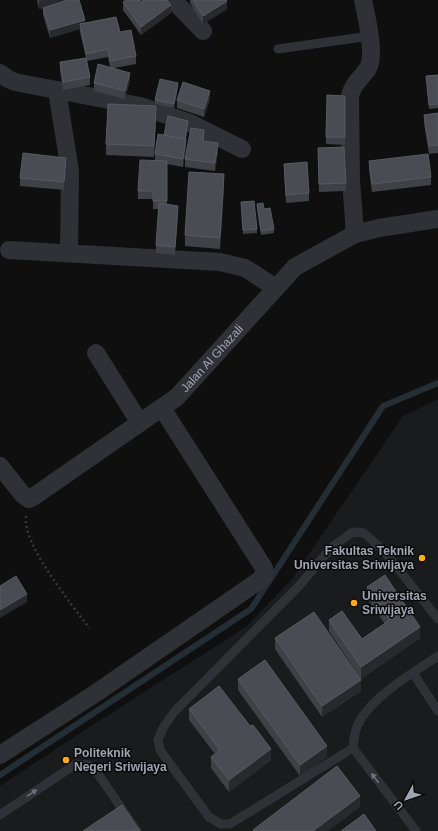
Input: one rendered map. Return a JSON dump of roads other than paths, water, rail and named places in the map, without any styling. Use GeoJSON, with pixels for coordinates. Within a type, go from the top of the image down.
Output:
{"type":"FeatureCollection","features":[{"type":"Feature","properties":{"kind":"street"},"geometry":{"type":"LineString","coordinates":[[173,0],[203,31]]}},
{"type":"Feature","properties":{"kind":"street"},"geometry":{"type":"LineString","coordinates":[[355,234],[351,180],[350,96],[354,86],[368,68],[370,63],[370,36],[363,0]]}},
{"type":"Feature","properties":{"kind":"street"},"geometry":{"type":"LineString","coordinates":[[0,73],[8,80],[16,82],[140,106],[190,123],[242,149]]}},
{"type":"Feature","properties":{"kind":"street"},"geometry":{"type":"LineString","coordinates":[[57,90],[70,171],[69,253]]}},
{"type":"Feature","properties":{"kind":"street","name":"Jalan Al Ghazali"},"geometry":{"type":"LineString","coordinates":[[0,466],[23,495],[28,499],[177,397],[295,267],[355,234],[379,228],[438,219]]}},
{"type":"Feature","properties":{"kind":"street"},"geometry":{"type":"LineString","coordinates":[[9,250],[220,262],[245,268],[276,288]]}},
{"type":"Feature","properties":{"kind":"street"},"geometry":{"type":"LineString","coordinates":[[96,353],[140,423]]}},
{"type":"Feature","properties":{"kind":"street"},"geometry":{"type":"LineString","coordinates":[[0,755],[96,693],[260,580],[264,575],[264,568],[162,408]]}},
{"type":"Feature","properties":{"kind":"lane"},"geometry":{"type":"LineString","coordinates":[[278,50],[370,36]]}},
{"type":"Feature","properties":{"kind":"lane"},"geometry":{"type":"LineString","coordinates":[[353,748],[230,824],[221,824],[209,817],[160,750],[158,740],[163,728],[174,712],[299,586],[331,548],[351,533],[364,533],[384,551],[438,619]]}},
{"type":"Feature","properties":{"kind":"lane"},"geometry":{"type":"LineString","coordinates":[[416,831],[353,748],[356,730],[360,721],[376,700],[438,656]]}},
{"type":"Feature","properties":{"kind":"lane"},"geometry":{"type":"LineString","coordinates":[[413,673],[438,711]]}},
{"type":"Feature","properties":{"kind":"lane"},"geometry":{"type":"LineString","coordinates":[[0,815],[76,764],[88,765],[98,774],[137,831]]}},
{"type":"Feature","properties":{"kind":"waterway"},"geometry":{"type":"LineString","coordinates":[[0,775],[251,609],[383,406],[438,383]]}},
{"type":"Feature","properties":{"kind":"place","name":"Fakultas Teknik Universitas Sriwijaya"},"geometry":{"type":"Point","coordinates":[422,558]}},
{"type":"Feature","properties":{"kind":"place","name":"Universitas Sriwijaya"},"geometry":{"type":"Point","coordinates":[354,603]}},
{"type":"Feature","properties":{"kind":"place","name":"Politeknik Negeri Sriwijaya"},"geometry":{"type":"Point","coordinates":[66,760]}}]}
